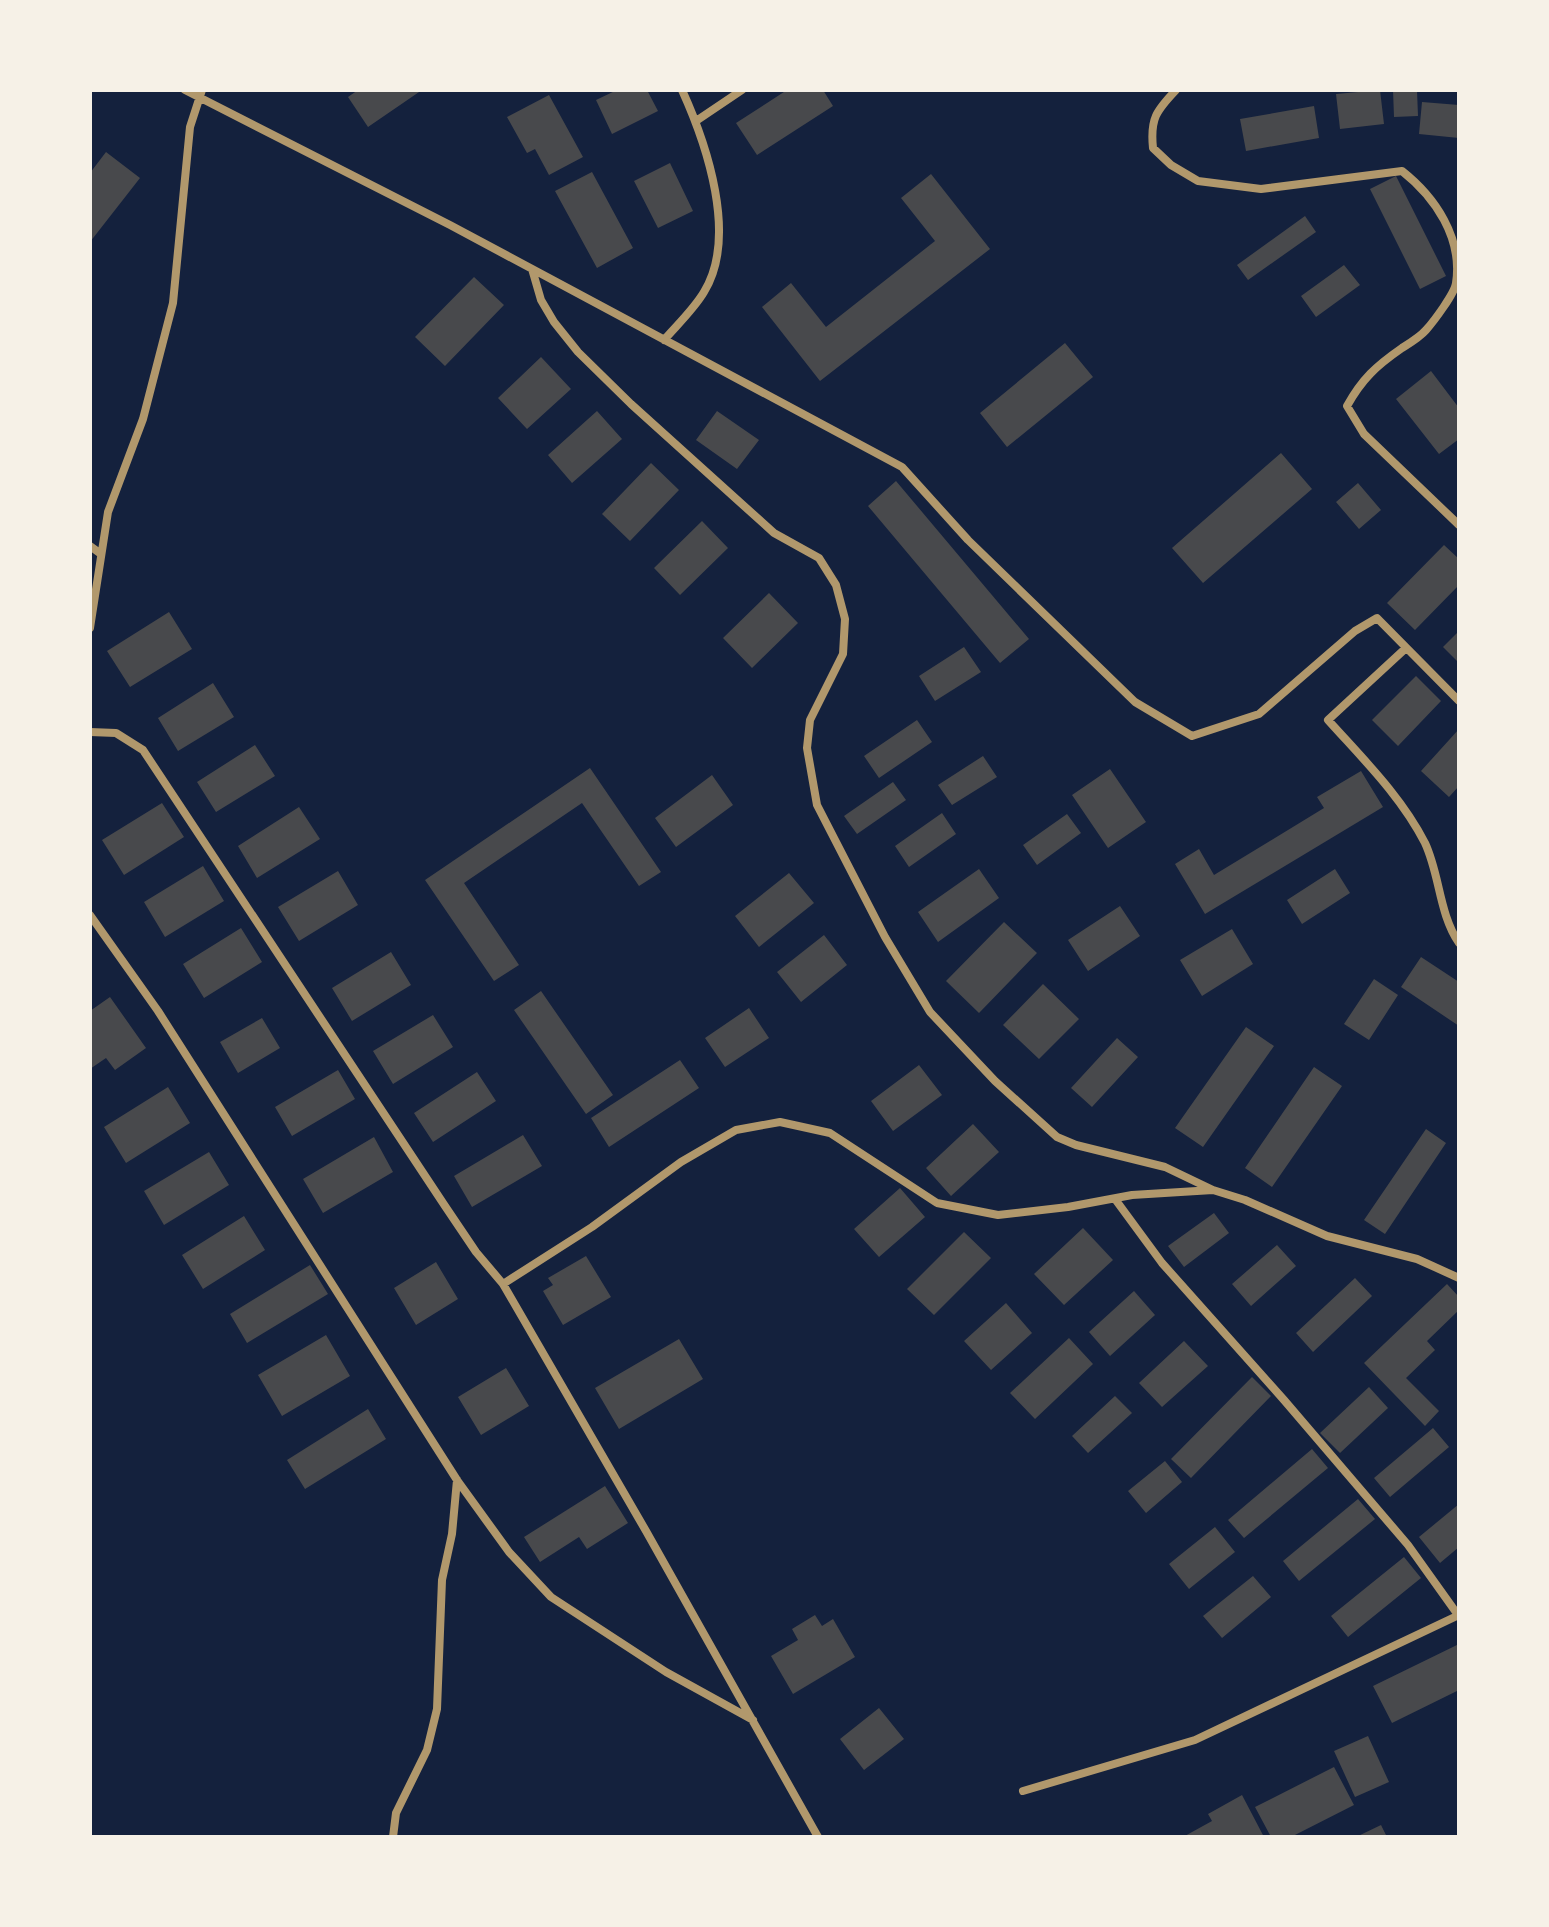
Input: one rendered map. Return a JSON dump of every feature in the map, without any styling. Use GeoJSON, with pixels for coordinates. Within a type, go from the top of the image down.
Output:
{"type":"FeatureCollection","features":[{"type":"Feature","properties":{"kind":"street"},"geometry":{"type":"LineString","coordinates":[[185,90],[201,94],[902,467],[968,540],[1135,702],[1192,736],[1259,714],[1355,631],[1377,618],[1459,701]]}},
{"type":"Feature","properties":{"kind":"street"},"geometry":{"type":"LineString","coordinates":[[664,340],[704,292],[719,256],[718,219],[710,169],[696,121],[682,90]]}},
{"type":"Feature","properties":{"kind":"street"},"geometry":{"type":"LineString","coordinates":[[696,121],[742,90]]}},
{"type":"Feature","properties":{"kind":"street"},"geometry":{"type":"LineString","coordinates":[[1176,90],[1160,107],[1150,127],[1153,148],[1171,165],[1198,181],[1261,189],[1402,171],[1420,185],[1443,216],[1455,245],[1456,285],[1425,332],[1359,383],[1347,406],[1364,434],[1459,525]]}},
{"type":"Feature","properties":{"kind":"street"},"geometry":{"type":"LineString","coordinates":[[90,628],[108,512],[143,419],[173,303],[190,127],[201,94]]}},
{"type":"Feature","properties":{"kind":"street"},"geometry":{"type":"LineString","coordinates":[[532,269],[541,300],[578,352],[774,533],[819,558],[836,585],[845,619],[843,654],[810,720],[807,748],[817,805],[885,937],[930,1012],[995,1081],[1057,1137],[1076,1145],[1165,1167],[1327,1236],[1417,1259],[1459,1278]]}},
{"type":"Feature","properties":{"kind":"street"},"geometry":{"type":"LineString","coordinates":[[90,546],[101,554]]}},
{"type":"Feature","properties":{"kind":"street"},"geometry":{"type":"LineString","coordinates":[[1406,648],[1328,720],[1396,796],[1425,844],[1438,880],[1450,930],[1459,943]]}},
{"type":"Feature","properties":{"kind":"street"},"geometry":{"type":"LineString","coordinates":[[90,732],[116,733],[143,750],[476,1252],[503,1284],[818,1837]]}},
{"type":"Feature","properties":{"kind":"street"},"geometry":{"type":"LineString","coordinates":[[90,915],[158,1011],[457,1480],[509,1552],[551,1597],[666,1672],[753,1720]]}},
{"type":"Feature","properties":{"kind":"street"},"geometry":{"type":"LineString","coordinates":[[503,1284],[592,1227],[681,1162],[736,1130],[780,1122],[830,1133],[937,1203],[998,1215],[1213,1190]]}},
{"type":"Feature","properties":{"kind":"street"},"geometry":{"type":"LineString","coordinates":[[1023,1791],[1195,1740],[1458,1615],[1408,1545],[1162,1263],[1115,1199]]}},
{"type":"Feature","properties":{"kind":"street"},"geometry":{"type":"LineString","coordinates":[[393,1837],[396,1813],[427,1750],[437,1709],[442,1580],[452,1534],[457,1480]]}},
{"type":"Feature","properties":{"kind":"building"},"geometry":{"type":"Polygon","coordinates":[[[358,90],[422,90],[368,127],[348,97],[358,90]]]}},
{"type":"Feature","properties":{"kind":"building"},"geometry":{"type":"Polygon","coordinates":[[[617,90],[647,90],[658,111],[612,134],[596,100],[617,90]]]}},
{"type":"Feature","properties":{"kind":"building"},"geometry":{"type":"Polygon","coordinates":[[[787,90],[823,90],[833,106],[757,155],[736,123],[787,90]]]}},
{"type":"Feature","properties":{"kind":"building"},"geometry":{"type":"Polygon","coordinates":[[[1380,90],[1384,124],[1340,129],[1336,94],[1380,90]]]}},
{"type":"Feature","properties":{"kind":"building"},"geometry":{"type":"Polygon","coordinates":[[[1393,90],[1417,90],[1418,116],[1394,117],[1393,90]]]}},
{"type":"Feature","properties":{"kind":"building"},"geometry":{"type":"Polygon","coordinates":[[[549,95],[583,157],[549,175],[535,149],[527,153],[507,117],[549,95]]]}},
{"type":"Feature","properties":{"kind":"building"},"geometry":{"type":"Polygon","coordinates":[[[1422,102],[1459,105],[1459,138],[1419,134],[1422,102]]]}},
{"type":"Feature","properties":{"kind":"building"},"geometry":{"type":"Polygon","coordinates":[[[1314,106],[1319,138],[1246,151],[1240,119],[1314,106]]]}},
{"type":"Feature","properties":{"kind":"building"},"geometry":{"type":"Polygon","coordinates":[[[106,152],[140,178],[90,242],[90,173],[106,152]]]}},
{"type":"Feature","properties":{"kind":"building"},"geometry":{"type":"Polygon","coordinates":[[[670,163],[693,211],[658,228],[634,181],[670,163]]]}},
{"type":"Feature","properties":{"kind":"building"},"geometry":{"type":"Polygon","coordinates":[[[592,172],[633,248],[597,268],[555,191],[592,172]]]}},
{"type":"Feature","properties":{"kind":"building"},"geometry":{"type":"Polygon","coordinates":[[[931,174],[990,249],[820,381],[762,307],[791,283],[826,327],[935,241],[901,198],[931,174]]]}},
{"type":"Feature","properties":{"kind":"building"},"geometry":{"type":"Polygon","coordinates":[[[1396,176],[1446,276],[1420,289],[1370,189],[1396,176]]]}},
{"type":"Feature","properties":{"kind":"building"},"geometry":{"type":"Polygon","coordinates":[[[1305,216],[1316,232],[1248,280],[1237,265],[1305,216]]]}},
{"type":"Feature","properties":{"kind":"building"},"geometry":{"type":"Polygon","coordinates":[[[1344,265],[1360,285],[1316,317],[1301,296],[1344,265]]]}},
{"type":"Feature","properties":{"kind":"building"},"geometry":{"type":"Polygon","coordinates":[[[474,277],[504,305],[445,366],[415,337],[474,277]]]}},
{"type":"Feature","properties":{"kind":"building"},"geometry":{"type":"Polygon","coordinates":[[[1065,343],[1093,377],[1007,447],[980,413],[1065,343]]]}},
{"type":"Feature","properties":{"kind":"building"},"geometry":{"type":"Polygon","coordinates":[[[541,357],[571,389],[527,429],[498,398],[541,357]]]}},
{"type":"Feature","properties":{"kind":"building"},"geometry":{"type":"Polygon","coordinates":[[[1431,371],[1459,408],[1459,439],[1439,454],[1396,399],[1431,371]]]}},
{"type":"Feature","properties":{"kind":"building"},"geometry":{"type":"Polygon","coordinates":[[[597,411],[622,439],[572,483],[548,455],[597,411]]]}},
{"type":"Feature","properties":{"kind":"building"},"geometry":{"type":"Polygon","coordinates":[[[717,411],[759,440],[737,469],[696,440],[717,411]]]}},
{"type":"Feature","properties":{"kind":"building"},"geometry":{"type":"Polygon","coordinates":[[[1281,453],[1312,489],[1203,583],[1172,548],[1281,453]]]}},
{"type":"Feature","properties":{"kind":"building"},"geometry":{"type":"Polygon","coordinates":[[[651,463],[679,490],[630,541],[602,514],[651,463]]]}},
{"type":"Feature","properties":{"kind":"building"},"geometry":{"type":"Polygon","coordinates":[[[896,481],[1029,639],[1000,663],[868,506],[896,481]]]}},
{"type":"Feature","properties":{"kind":"building"},"geometry":{"type":"Polygon","coordinates":[[[1358,483],[1381,510],[1359,529],[1336,502],[1358,483]]]}},
{"type":"Feature","properties":{"kind":"building"},"geometry":{"type":"Polygon","coordinates":[[[702,521],[728,548],[680,595],[654,568],[702,521]]]}},
{"type":"Feature","properties":{"kind":"building"},"geometry":{"type":"Polygon","coordinates":[[[1444,545],[1459,559],[1459,585],[1415,630],[1387,603],[1444,545]]]}},
{"type":"Feature","properties":{"kind":"building"},"geometry":{"type":"Polygon","coordinates":[[[769,593],[798,623],[752,668],[723,638],[769,593]]]}},
{"type":"Feature","properties":{"kind":"building"},"geometry":{"type":"Polygon","coordinates":[[[169,612],[192,649],[130,687],[107,651],[169,612]]]}},
{"type":"Feature","properties":{"kind":"building"},"geometry":{"type":"Polygon","coordinates":[[[1459,631],[1459,663],[1443,647],[1459,631]]]}},
{"type":"Feature","properties":{"kind":"building"},"geometry":{"type":"Polygon","coordinates":[[[964,647],[981,672],[935,701],[919,676],[964,647]]]}},
{"type":"Feature","properties":{"kind":"building"},"geometry":{"type":"Polygon","coordinates":[[[1416,676],[1441,701],[1398,746],[1372,720],[1416,676]]]}},
{"type":"Feature","properties":{"kind":"building"},"geometry":{"type":"Polygon","coordinates":[[[213,683],[234,717],[178,751],[158,718],[213,683]]]}},
{"type":"Feature","properties":{"kind":"building"},"geometry":{"type":"Polygon","coordinates":[[[917,720],[932,742],[879,778],[864,756],[917,720]]]}},
{"type":"Feature","properties":{"kind":"building"},"geometry":{"type":"Polygon","coordinates":[[[1459,729],[1459,786],[1449,797],[1421,771],[1459,729]]]}},
{"type":"Feature","properties":{"kind":"building"},"geometry":{"type":"Polygon","coordinates":[[[255,745],[275,776],[216,812],[197,782],[255,745]]]}},
{"type":"Feature","properties":{"kind":"building"},"geometry":{"type":"Polygon","coordinates":[[[983,756],[997,777],[952,805],[938,785],[983,756]]]}},
{"type":"Feature","properties":{"kind":"building"},"geometry":{"type":"Polygon","coordinates":[[[590,768],[661,872],[639,886],[582,803],[464,883],[519,965],[494,981],[425,880],[590,768]]]}},
{"type":"Feature","properties":{"kind":"building"},"geometry":{"type":"Polygon","coordinates":[[[1110,769],[1146,822],[1108,848],[1072,795],[1110,769]]]}},
{"type":"Feature","properties":{"kind":"building"},"geometry":{"type":"Polygon","coordinates":[[[1361,771],[1383,807],[1205,914],[1175,864],[1199,849],[1214,875],[1324,808],[1317,797],[1361,771]]]}},
{"type":"Feature","properties":{"kind":"building"},"geometry":{"type":"Polygon","coordinates":[[[712,775],[733,805],[676,847],[655,818],[712,775]]]}},
{"type":"Feature","properties":{"kind":"building"},"geometry":{"type":"Polygon","coordinates":[[[893,782],[906,800],[857,834],[844,816],[893,782]]]}},
{"type":"Feature","properties":{"kind":"building"},"geometry":{"type":"Polygon","coordinates":[[[162,803],[184,837],[124,875],[102,840],[162,803]]]}},
{"type":"Feature","properties":{"kind":"building"},"geometry":{"type":"Polygon","coordinates":[[[299,807],[320,839],[257,878],[238,846],[299,807]]]}},
{"type":"Feature","properties":{"kind":"building"},"geometry":{"type":"Polygon","coordinates":[[[942,813],[956,834],[909,867],[895,846],[942,813]]]}},
{"type":"Feature","properties":{"kind":"building"},"geometry":{"type":"Polygon","coordinates":[[[1067,814],[1081,833],[1037,865],[1023,845],[1067,814]]]}},
{"type":"Feature","properties":{"kind":"building"},"geometry":{"type":"Polygon","coordinates":[[[203,866],[224,901],[165,937],[144,902],[203,866]]]}},
{"type":"Feature","properties":{"kind":"building"},"geometry":{"type":"Polygon","coordinates":[[[979,869],[999,898],[938,942],[918,912],[979,869]]]}},
{"type":"Feature","properties":{"kind":"building"},"geometry":{"type":"Polygon","coordinates":[[[1335,869],[1350,893],[1302,924],[1287,900],[1335,869]]]}},
{"type":"Feature","properties":{"kind":"building"},"geometry":{"type":"Polygon","coordinates":[[[338,871],[358,905],[299,941],[278,907],[338,871]]]}},
{"type":"Feature","properties":{"kind":"building"},"geometry":{"type":"Polygon","coordinates":[[[789,873],[814,903],[759,947],[735,916],[789,873]]]}},
{"type":"Feature","properties":{"kind":"building"},"geometry":{"type":"Polygon","coordinates":[[[1120,906],[1140,936],[1088,971],[1068,940],[1120,906]]]}},
{"type":"Feature","properties":{"kind":"building"},"geometry":{"type":"Polygon","coordinates":[[[1004,922],[1037,953],[979,1013],[946,981],[1004,922]]]}},
{"type":"Feature","properties":{"kind":"building"},"geometry":{"type":"Polygon","coordinates":[[[241,928],[262,962],[204,998],[183,964],[241,928]]]}},
{"type":"Feature","properties":{"kind":"building"},"geometry":{"type":"Polygon","coordinates":[[[1232,929],[1253,964],[1202,996],[1180,960],[1232,929]]]}},
{"type":"Feature","properties":{"kind":"building"},"geometry":{"type":"Polygon","coordinates":[[[824,935],[847,965],[801,1002],[777,972],[824,935]]]}},
{"type":"Feature","properties":{"kind":"building"},"geometry":{"type":"Polygon","coordinates":[[[391,952],[411,985],[352,1021],[332,988],[391,952]]]}},
{"type":"Feature","properties":{"kind":"building"},"geometry":{"type":"Polygon","coordinates":[[[1421,957],[1459,982],[1459,1026],[1401,987],[1421,957]]]}},
{"type":"Feature","properties":{"kind":"building"},"geometry":{"type":"Polygon","coordinates":[[[1374,979],[1398,995],[1369,1040],[1344,1024],[1374,979]]]}},
{"type":"Feature","properties":{"kind":"building"},"geometry":{"type":"Polygon","coordinates":[[[1043,984],[1079,1019],[1039,1059],[1003,1025],[1043,984]]]}},
{"type":"Feature","properties":{"kind":"building"},"geometry":{"type":"Polygon","coordinates":[[[541,991],[613,1095],[586,1114],[514,1010],[541,991]]]}},
{"type":"Feature","properties":{"kind":"building"},"geometry":{"type":"Polygon","coordinates":[[[110,997],[146,1048],[115,1070],[106,1058],[90,1069],[90,1011],[110,997]]]}},
{"type":"Feature","properties":{"kind":"building"},"geometry":{"type":"Polygon","coordinates":[[[749,1008],[769,1038],[725,1067],[705,1038],[749,1008]]]}},
{"type":"Feature","properties":{"kind":"building"},"geometry":{"type":"Polygon","coordinates":[[[433,1015],[453,1047],[393,1084],[373,1051],[433,1015]]]}},
{"type":"Feature","properties":{"kind":"building"},"geometry":{"type":"Polygon","coordinates":[[[262,1018],[280,1048],[238,1073],[220,1042],[262,1018]]]}},
{"type":"Feature","properties":{"kind":"building"},"geometry":{"type":"Polygon","coordinates":[[[1246,1027],[1274,1046],[1203,1147],[1175,1128],[1246,1027]]]}},
{"type":"Feature","properties":{"kind":"building"},"geometry":{"type":"Polygon","coordinates":[[[1117,1038],[1138,1057],[1092,1107],[1071,1088],[1117,1038]]]}},
{"type":"Feature","properties":{"kind":"building"},"geometry":{"type":"Polygon","coordinates":[[[680,1060],[699,1088],[609,1147],[591,1118],[680,1060]]]}},
{"type":"Feature","properties":{"kind":"building"},"geometry":{"type":"Polygon","coordinates":[[[919,1065],[942,1095],[893,1131],[871,1101],[919,1065]]]}},
{"type":"Feature","properties":{"kind":"building"},"geometry":{"type":"Polygon","coordinates":[[[1314,1067],[1342,1086],[1272,1187],[1245,1168],[1314,1067]]]}},
{"type":"Feature","properties":{"kind":"building"},"geometry":{"type":"Polygon","coordinates":[[[338,1070],[355,1099],[292,1136],[275,1107],[338,1070]]]}},
{"type":"Feature","properties":{"kind":"building"},"geometry":{"type":"Polygon","coordinates":[[[477,1072],[496,1101],[433,1142],[414,1113],[477,1072]]]}},
{"type":"Feature","properties":{"kind":"building"},"geometry":{"type":"Polygon","coordinates":[[[168,1087],[190,1123],[126,1163],[104,1127],[168,1087]]]}},
{"type":"Feature","properties":{"kind":"building"},"geometry":{"type":"Polygon","coordinates":[[[973,1124],[999,1152],[951,1196],[926,1168],[973,1124]]]}},
{"type":"Feature","properties":{"kind":"building"},"geometry":{"type":"Polygon","coordinates":[[[1426,1129],[1446,1143],[1385,1234],[1364,1220],[1426,1129]]]}},
{"type":"Feature","properties":{"kind":"building"},"geometry":{"type":"Polygon","coordinates":[[[523,1135],[542,1166],[472,1207],[454,1176],[523,1135]]]}},
{"type":"Feature","properties":{"kind":"building"},"geometry":{"type":"Polygon","coordinates":[[[374,1137],[393,1172],[323,1213],[303,1179],[374,1137]]]}},
{"type":"Feature","properties":{"kind":"building"},"geometry":{"type":"Polygon","coordinates":[[[209,1152],[229,1185],[164,1225],[144,1191],[209,1152]]]}},
{"type":"Feature","properties":{"kind":"building"},"geometry":{"type":"Polygon","coordinates":[[[900,1188],[925,1217],[879,1257],[854,1229],[900,1188]]]}},
{"type":"Feature","properties":{"kind":"building"},"geometry":{"type":"Polygon","coordinates":[[[1214,1213],[1229,1233],[1184,1267],[1168,1246],[1214,1213]]]}},
{"type":"Feature","properties":{"kind":"building"},"geometry":{"type":"Polygon","coordinates":[[[244,1216],[265,1250],[203,1289],[182,1255],[244,1216]]]}},
{"type":"Feature","properties":{"kind":"building"},"geometry":{"type":"Polygon","coordinates":[[[1083,1228],[1113,1260],[1064,1305],[1034,1274],[1083,1228]]]}},
{"type":"Feature","properties":{"kind":"building"},"geometry":{"type":"Polygon","coordinates":[[[964,1232],[991,1258],[934,1315],[907,1289],[964,1232]]]}},
{"type":"Feature","properties":{"kind":"building"},"geometry":{"type":"Polygon","coordinates":[[[1277,1245],[1296,1266],[1251,1306],[1232,1284],[1277,1245]]]}},
{"type":"Feature","properties":{"kind":"building"},"geometry":{"type":"Polygon","coordinates":[[[586,1256],[611,1297],[563,1325],[543,1291],[553,1285],[548,1278],[586,1256]]]}},
{"type":"Feature","properties":{"kind":"building"},"geometry":{"type":"Polygon","coordinates":[[[436,1262],[458,1299],[416,1325],[394,1288],[436,1262]]]}},
{"type":"Feature","properties":{"kind":"building"},"geometry":{"type":"Polygon","coordinates":[[[310,1265],[328,1294],[247,1343],[230,1314],[310,1265]]]}},
{"type":"Feature","properties":{"kind":"building"},"geometry":{"type":"Polygon","coordinates":[[[1355,1278],[1372,1296],[1313,1352],[1296,1333],[1355,1278]]]}},
{"type":"Feature","properties":{"kind":"building"},"geometry":{"type":"Polygon","coordinates":[[[1447,1284],[1459,1297],[1459,1310],[1427,1341],[1435,1350],[1406,1378],[1439,1411],[1425,1426],[1364,1363],[1447,1284]]]}},
{"type":"Feature","properties":{"kind":"building"},"geometry":{"type":"Polygon","coordinates":[[[1134,1291],[1155,1315],[1110,1356],[1089,1332],[1134,1291]]]}},
{"type":"Feature","properties":{"kind":"building"},"geometry":{"type":"Polygon","coordinates":[[[1006,1303],[1032,1333],[991,1370],[964,1341],[1006,1303]]]}},
{"type":"Feature","properties":{"kind":"building"},"geometry":{"type":"Polygon","coordinates":[[[326,1335],[350,1376],[282,1416],[258,1375],[326,1335]]]}},
{"type":"Feature","properties":{"kind":"building"},"geometry":{"type":"Polygon","coordinates":[[[1069,1338],[1093,1364],[1035,1419],[1010,1393],[1069,1338]]]}},
{"type":"Feature","properties":{"kind":"building"},"geometry":{"type":"Polygon","coordinates":[[[679,1339],[703,1379],[619,1429],[595,1388],[679,1339]]]}},
{"type":"Feature","properties":{"kind":"building"},"geometry":{"type":"Polygon","coordinates":[[[1184,1341],[1208,1366],[1162,1407],[1139,1383],[1184,1341]]]}},
{"type":"Feature","properties":{"kind":"building"},"geometry":{"type":"Polygon","coordinates":[[[506,1368],[529,1406],[481,1435],[458,1397],[506,1368]]]}},
{"type":"Feature","properties":{"kind":"building"},"geometry":{"type":"Polygon","coordinates":[[[1252,1377],[1271,1396],[1191,1478],[1171,1459],[1252,1377]]]}},
{"type":"Feature","properties":{"kind":"building"},"geometry":{"type":"Polygon","coordinates":[[[1369,1387],[1388,1408],[1340,1453],[1320,1433],[1369,1387]]]}},
{"type":"Feature","properties":{"kind":"building"},"geometry":{"type":"Polygon","coordinates":[[[1115,1396],[1132,1413],[1088,1453],[1072,1436],[1115,1396]]]}},
{"type":"Feature","properties":{"kind":"building"},"geometry":{"type":"Polygon","coordinates":[[[368,1409],[386,1439],[305,1489],[287,1460],[368,1409]]]}},
{"type":"Feature","properties":{"kind":"building"},"geometry":{"type":"Polygon","coordinates":[[[1433,1428],[1449,1447],[1390,1497],[1374,1478],[1433,1428]]]}},
{"type":"Feature","properties":{"kind":"building"},"geometry":{"type":"Polygon","coordinates":[[[1312,1449],[1328,1468],[1244,1538],[1228,1520],[1312,1449]]]}},
{"type":"Feature","properties":{"kind":"building"},"geometry":{"type":"Polygon","coordinates":[[[1165,1461],[1182,1482],[1146,1513],[1128,1491],[1165,1461]]]}},
{"type":"Feature","properties":{"kind":"building"},"geometry":{"type":"Polygon","coordinates":[[[605,1486],[628,1523],[587,1549],[579,1537],[540,1562],[524,1537],[605,1486]]]}},
{"type":"Feature","properties":{"kind":"building"},"geometry":{"type":"Polygon","coordinates":[[[1358,1499],[1375,1519],[1299,1581],[1283,1561],[1358,1499]]]}},
{"type":"Feature","properties":{"kind":"building"},"geometry":{"type":"Polygon","coordinates":[[[1459,1504],[1459,1547],[1440,1563],[1419,1537],[1459,1504]]]}},
{"type":"Feature","properties":{"kind":"building"},"geometry":{"type":"Polygon","coordinates":[[[1215,1527],[1235,1552],[1189,1589],[1169,1564],[1215,1527]]]}},
{"type":"Feature","properties":{"kind":"building"},"geometry":{"type":"Polygon","coordinates":[[[1404,1557],[1421,1578],[1348,1637],[1331,1616],[1404,1557]]]}},
{"type":"Feature","properties":{"kind":"building"},"geometry":{"type":"Polygon","coordinates":[[[1253,1576],[1271,1597],[1222,1638],[1203,1616],[1253,1576]]]}},
{"type":"Feature","properties":{"kind":"building"},"geometry":{"type":"Polygon","coordinates":[[[815,1615],[822,1626],[833,1619],[855,1657],[793,1694],[771,1656],[798,1640],[792,1629],[815,1615]]]}},
{"type":"Feature","properties":{"kind":"building"},"geometry":{"type":"Polygon","coordinates":[[[1459,1644],[1459,1690],[1392,1723],[1373,1686],[1459,1644]]]}},
{"type":"Feature","properties":{"kind":"building"},"geometry":{"type":"Polygon","coordinates":[[[879,1708],[904,1739],[864,1770],[840,1739],[879,1708]]]}},
{"type":"Feature","properties":{"kind":"building"},"geometry":{"type":"Polygon","coordinates":[[[1368,1736],[1389,1782],[1355,1797],[1334,1751],[1368,1736]]]}},
{"type":"Feature","properties":{"kind":"building"},"geometry":{"type":"Polygon","coordinates":[[[1334,1767],[1354,1805],[1291,1837],[1271,1837],[1255,1807],[1334,1767]]]}},
{"type":"Feature","properties":{"kind":"building"},"geometry":{"type":"Polygon","coordinates":[[[1242,1795],[1264,1837],[1183,1837],[1212,1821],[1208,1814],[1242,1795]]]}},
{"type":"Feature","properties":{"kind":"building"},"geometry":{"type":"Polygon","coordinates":[[[1381,1825],[1387,1837],[1356,1837],[1381,1825]]]}}]}
